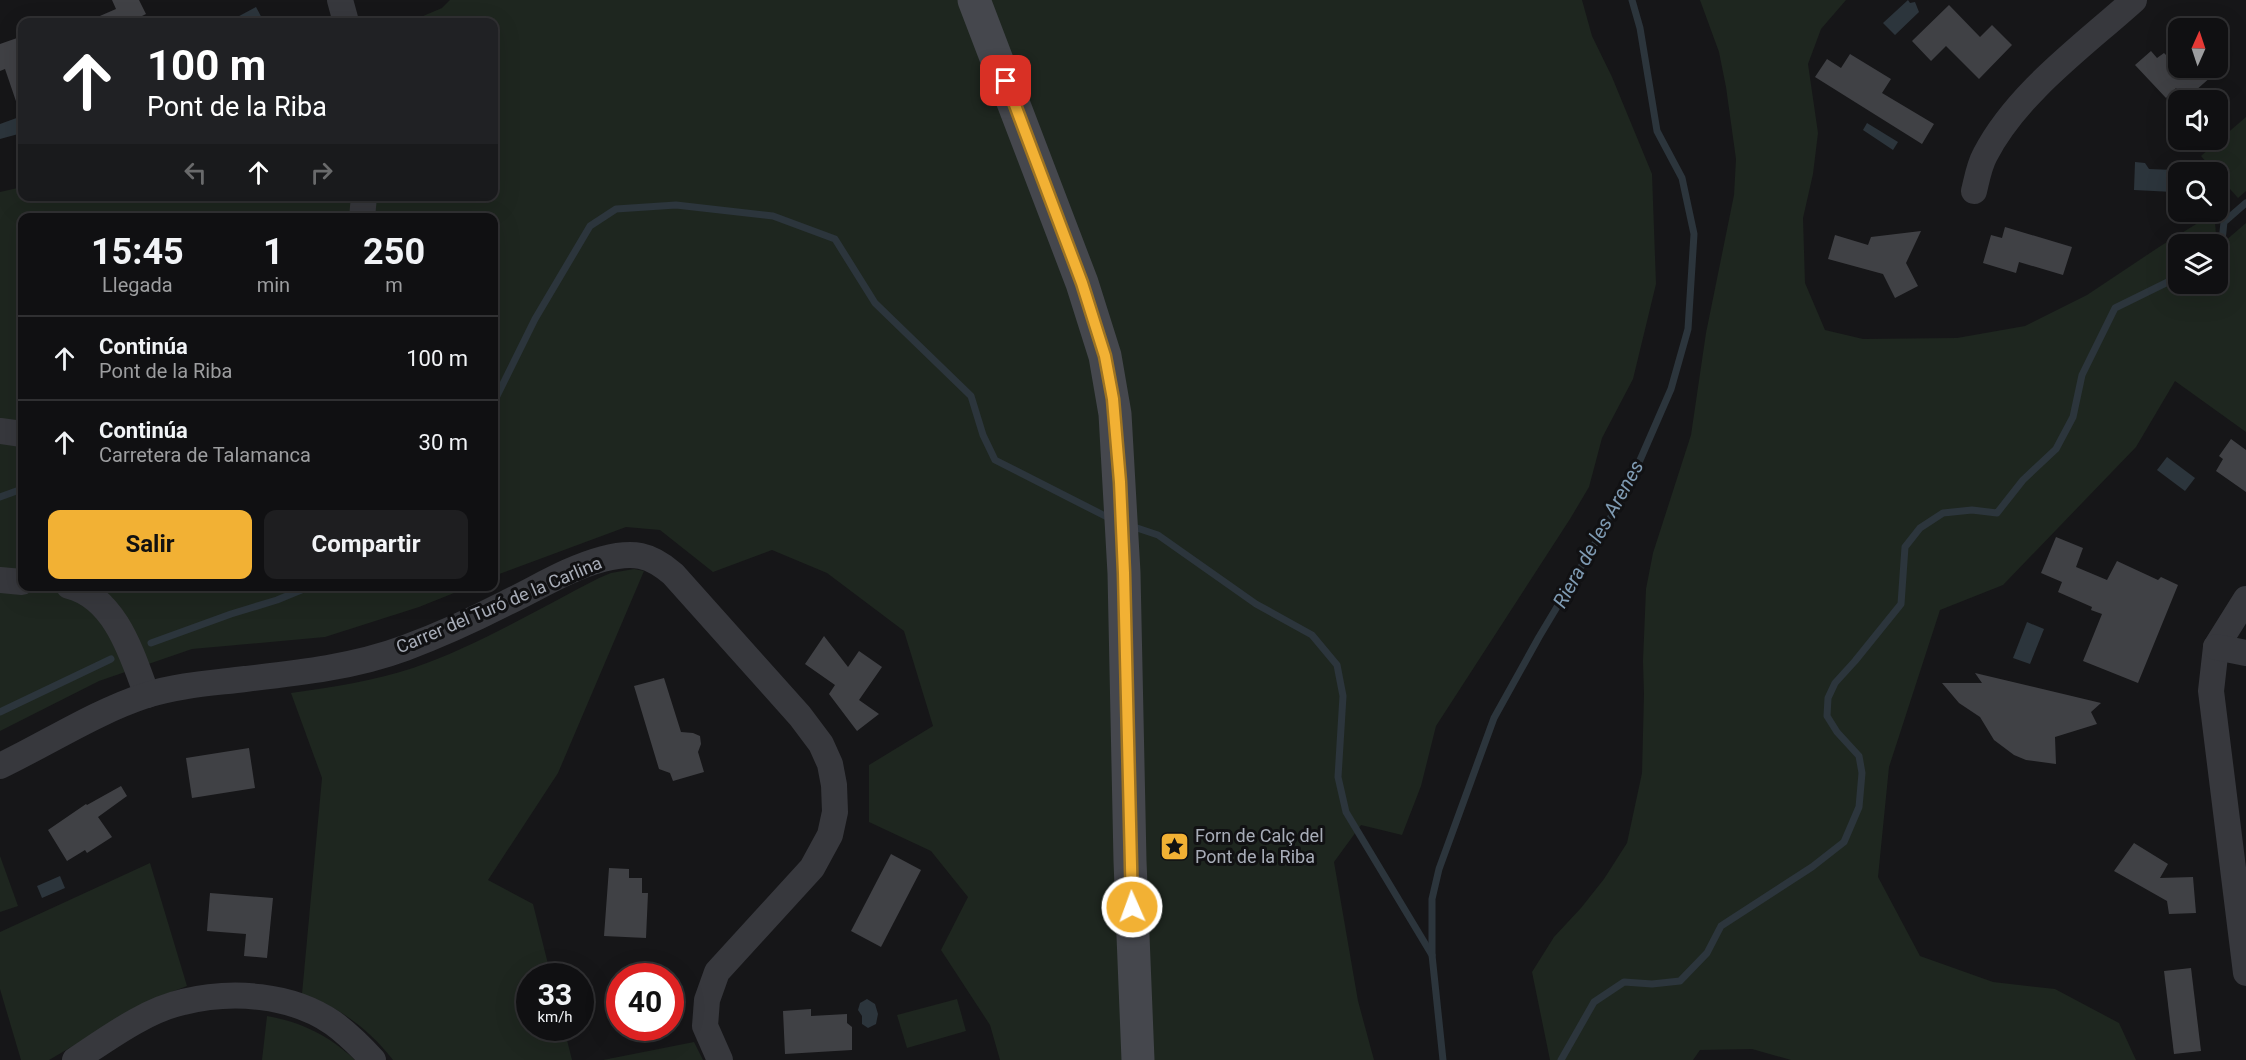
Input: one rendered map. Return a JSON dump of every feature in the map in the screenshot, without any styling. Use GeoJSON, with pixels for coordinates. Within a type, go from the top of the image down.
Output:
{"type":"FeatureCollection","features":[{"type":"Feature","properties":{"kind":"street"},"geometry":{"type":"LineString","coordinates":[[340,0],[345,18]]}},
{"type":"Feature","properties":{"kind":"street"},"geometry":{"type":"LineString","coordinates":[[974,0],[1098,331],[1105,356],[1115,414],[1124,573],[1137,1060]]}},
{"type":"Feature","properties":{"kind":"street"},"geometry":{"type":"LineString","coordinates":[[1974,190],[1984,156],[2004,125],[2029,94],[2134,0]]}},
{"type":"Feature","properties":{"kind":"street"},"geometry":{"type":"LineString","coordinates":[[0,431],[18,433]]}},
{"type":"Feature","properties":{"kind":"street","name":"Carrer del Turó de la Carlina"},"geometry":{"type":"LineString","coordinates":[[0,766],[68,730],[147,695],[204,684],[358,663],[405,648],[507,603],[564,573],[603,559],[636,554],[658,561],[673,574],[800,716],[821,744],[830,764],[834,785],[835,812],[830,835],[812,868],[717,972],[707,1000],[705,1026],[720,1060]]}},
{"type":"Feature","properties":{"kind":"street"},"geometry":{"type":"LineString","coordinates":[[0,580],[18,582]]}},
{"type":"Feature","properties":{"kind":"street"},"geometry":{"type":"LineString","coordinates":[[80,591],[103,606],[116,623],[135,662],[147,695]]}},
{"type":"Feature","properties":{"kind":"street"},"geometry":{"type":"LineString","coordinates":[[2246,599],[2216,647],[2211,691],[2246,973]]}},
{"type":"Feature","properties":{"kind":"street"},"geometry":{"type":"LineString","coordinates":[[2216,647],[2246,653]]}},
{"type":"Feature","properties":{"kind":"street"},"geometry":{"type":"LineString","coordinates":[[75,1060],[116,1033],[150,1015],[182,1002],[226,996],[267,998],[303,1007],[332,1022],[358,1043],[373,1060]]}},
{"type":"Feature","properties":{"kind":"shaded area"},"geometry":{"type":"Polygon","coordinates":[[[450,0],[1582,0],[1592,36],[1612,77],[1652,174],[1656,284],[1633,379],[1602,438],[1589,487],[1436,726],[1421,786],[1402,835],[1361,825],[1334,862],[1358,1001],[1374,1060],[1000,1060],[990,1025],[941,950],[968,897],[931,851],[869,822],[869,765],[933,726],[904,631],[827,573],[772,550],[713,572],[660,530],[626,527],[498,575],[498,213],[18,213],[18,591],[459,591],[419,607],[325,637],[192,649],[99,681],[0,731],[0,192],[18,188],[18,201],[498,201],[498,18],[418,18],[442,8],[450,0]]]}},
{"type":"Feature","properties":{"kind":"shaded area"},"geometry":{"type":"Polygon","coordinates":[[[1700,0],[1846,0],[1821,29],[1808,64],[1818,133],[1813,174],[1803,218],[1805,283],[1825,330],[1863,339],[1957,338],[2025,326],[2087,295],[2168,241],[2168,294],[2228,294],[2228,239],[2246,223],[2246,432],[2175,381],[2136,447],[2003,585],[1940,610],[1889,767],[1878,877],[1920,956],[1993,982],[2055,989],[2119,1023],[2136,1060],[1791,1060],[1752,1049],[1700,1050],[1693,1060],[1550,1060],[1532,972],[1554,937],[1604,879],[1627,843],[1642,773],[1646,589],[1653,553],[1691,435],[1706,333],[1734,195],[1736,159],[1719,52],[1700,0]]]}},
{"type":"Feature","properties":{"kind":"shaded area"},"geometry":{"type":"Polygon","coordinates":[[[1908,0],[1910,3],[1915,2],[1919,12],[1895,35],[1883,23],[1908,0]]]}},
{"type":"Feature","properties":{"kind":"shaded area"},"geometry":{"type":"Polygon","coordinates":[[[256,7],[262,18],[235,18],[256,7]]]}},
{"type":"Feature","properties":{"kind":"shaded area"},"geometry":{"type":"Polygon","coordinates":[[[18,117],[18,134],[0,139],[0,124],[18,117]]]}},
{"type":"Feature","properties":{"kind":"shaded area"},"geometry":{"type":"Polygon","coordinates":[[[2246,117],[2246,191],[2238,198],[2228,187],[2228,162],[2206,162],[2201,156],[2208,150],[2228,150],[2228,133],[2246,117]]]}},
{"type":"Feature","properties":{"kind":"shaded area"},"geometry":{"type":"Polygon","coordinates":[[[1867,123],[1898,142],[1893,150],[1863,130],[1867,123]]]}},
{"type":"Feature","properties":{"kind":"shaded area"},"geometry":{"type":"Polygon","coordinates":[[[2135,162],[2145,163],[2149,169],[2168,170],[2168,192],[2134,190],[2135,162]]]}},
{"type":"Feature","properties":{"kind":"shaded area"},"geometry":{"type":"Polygon","coordinates":[[[2199,222],[2215,222],[2216,234],[2180,234],[2199,222]]]}},
{"type":"Feature","properties":{"kind":"shaded area"},"geometry":{"type":"Polygon","coordinates":[[[2167,457],[2195,478],[2185,491],[2157,470],[2167,457]]]}},
{"type":"Feature","properties":{"kind":"shaded area"},"geometry":{"type":"Polygon","coordinates":[[[634,569],[644,571],[558,773],[488,880],[533,904],[548,963],[516,963],[516,1041],[567,1041],[572,1060],[393,1060],[364,1029],[341,1012],[302,994],[322,778],[291,693],[368,680],[398,673],[437,659],[484,638],[611,573],[634,569]]]}},
{"type":"Feature","properties":{"kind":"shaded area"},"geometry":{"type":"Polygon","coordinates":[[[2027,622],[2044,629],[2030,664],[2013,658],[2027,622]]]}},
{"type":"Feature","properties":{"kind":"shaded area"},"geometry":{"type":"Polygon","coordinates":[[[0,856],[18,906],[0,912],[0,856]]]}},
{"type":"Feature","properties":{"kind":"shaded area"},"geometry":{"type":"Polygon","coordinates":[[[150,863],[187,986],[153,999],[49,1060],[21,1060],[0,989],[0,932],[150,863]]]}},
{"type":"Feature","properties":{"kind":"shaded area"},"geometry":{"type":"Polygon","coordinates":[[[60,876],[65,888],[42,898],[37,886],[60,876]]]}},
{"type":"Feature","properties":{"kind":"shaded area"},"geometry":{"type":"Polygon","coordinates":[[[867,999],[875,1004],[878,1014],[876,1024],[868,1028],[862,1024],[862,1016],[858,1010],[860,1003],[867,999]]]}},
{"type":"Feature","properties":{"kind":"shaded area"},"geometry":{"type":"Polygon","coordinates":[[[957,999],[966,1031],[907,1048],[897,1015],[957,999]]]}},
{"type":"Feature","properties":{"kind":"shaded area"},"geometry":{"type":"Polygon","coordinates":[[[267,1016],[292,1022],[314,1031],[355,1060],[262,1060],[267,1016]]]}},
{"type":"Feature","properties":{"kind":"shaded area"},"geometry":{"type":"Polygon","coordinates":[[[694,1042],[703,1060],[603,1060],[694,1042]]]}},
{"type":"Feature","properties":{"kind":"building"},"geometry":{"type":"Polygon","coordinates":[[[112,0],[139,0],[146,14],[142,16],[143,18],[95,18],[116,9],[112,0]]]}},
{"type":"Feature","properties":{"kind":"building"},"geometry":{"type":"Polygon","coordinates":[[[1949,5],[1980,37],[1992,25],[2012,45],[1979,79],[1946,46],[1931,61],[1912,41],[1949,5]]]}},
{"type":"Feature","properties":{"kind":"building"},"geometry":{"type":"Polygon","coordinates":[[[17,38],[18,107],[5,69],[0,71],[0,44],[17,38]]]}},
{"type":"Feature","properties":{"kind":"building"},"geometry":{"type":"Polygon","coordinates":[[[2151,51],[2157,58],[2164,53],[2166,55],[2168,53],[2168,78],[2210,78],[2196,90],[2178,90],[2176,88],[2168,90],[2166,98],[2135,65],[2151,51]]]}},
{"type":"Feature","properties":{"kind":"building"},"geometry":{"type":"Polygon","coordinates":[[[1850,54],[1891,79],[1882,93],[1934,124],[1922,144],[1815,77],[1827,59],[1841,68],[1850,54]]]}},
{"type":"Feature","properties":{"kind":"building"},"geometry":{"type":"Polygon","coordinates":[[[2005,227],[2072,247],[2063,275],[2019,262],[2016,273],[1983,263],[1991,235],[2002,238],[2005,227]]]}},
{"type":"Feature","properties":{"kind":"building"},"geometry":{"type":"Polygon","coordinates":[[[1921,231],[1906,263],[1918,286],[1895,298],[1883,274],[1828,259],[1835,235],[1868,245],[1871,237],[1921,231]]]}},
{"type":"Feature","properties":{"kind":"building"},"geometry":{"type":"Polygon","coordinates":[[[2231,439],[2246,450],[2246,492],[2216,471],[2223,459],[2219,456],[2231,439]]]}},
{"type":"Feature","properties":{"kind":"building"},"geometry":{"type":"Polygon","coordinates":[[[2056,537],[2083,548],[2076,567],[2107,580],[2117,561],[2158,580],[2161,577],[2178,585],[2138,683],[2083,661],[2102,614],[2058,592],[2062,582],[2041,573],[2056,537]]]}},
{"type":"Feature","properties":{"kind":"building"},"geometry":{"type":"Polygon","coordinates":[[[824,636],[848,667],[859,651],[882,667],[859,700],[879,714],[857,731],[829,694],[835,685],[805,664],[824,636]]]}},
{"type":"Feature","properties":{"kind":"building"},"geometry":{"type":"Polygon","coordinates":[[[1975,673],[2101,703],[2091,712],[2097,724],[2055,737],[2056,764],[2026,760],[2014,755],[1994,740],[1980,717],[1959,703],[1942,683],[1982,683],[1975,673]]]}},
{"type":"Feature","properties":{"kind":"building"},"geometry":{"type":"Polygon","coordinates":[[[664,678],[681,732],[700,736],[701,744],[698,752],[704,772],[673,781],[670,773],[659,769],[634,686],[664,678]]]}},
{"type":"Feature","properties":{"kind":"building"},"geometry":{"type":"Polygon","coordinates":[[[249,748],[255,788],[192,798],[186,758],[249,748]]]}},
{"type":"Feature","properties":{"kind":"building"},"geometry":{"type":"Polygon","coordinates":[[[121,786],[127,796],[98,817],[112,837],[87,853],[85,850],[67,861],[48,830],[86,804],[121,786]]]}},
{"type":"Feature","properties":{"kind":"building"},"geometry":{"type":"Polygon","coordinates":[[[2134,843],[2168,864],[2160,878],[2193,877],[2196,913],[2169,914],[2167,901],[2114,871],[2134,843]]]}},
{"type":"Feature","properties":{"kind":"building"},"geometry":{"type":"Polygon","coordinates":[[[891,854],[921,870],[881,947],[851,931],[891,854]]]}},
{"type":"Feature","properties":{"kind":"building"},"geometry":{"type":"Polygon","coordinates":[[[609,868],[629,869],[629,878],[642,878],[642,893],[648,893],[646,938],[604,936],[609,868]]]}},
{"type":"Feature","properties":{"kind":"building"},"geometry":{"type":"Polygon","coordinates":[[[210,893],[273,898],[267,958],[244,956],[246,934],[207,931],[210,893]]]}},
{"type":"Feature","properties":{"kind":"building"},"geometry":{"type":"Polygon","coordinates":[[[2191,968],[2201,1051],[2174,1054],[2164,971],[2191,968]]]}},
{"type":"Feature","properties":{"kind":"building"},"geometry":{"type":"Polygon","coordinates":[[[811,1009],[811,1016],[847,1014],[847,1023],[852,1027],[852,1050],[785,1054],[783,1011],[811,1009]]]}},
{"type":"Feature","properties":{"kind":"waterway","name":"Riera de les Arenes"},"geometry":{"type":"LineString","coordinates":[[1443,1060],[1432,955],[1432,899],[1439,869],[1494,718],[1539,637],[1627,490],[1671,389],[1688,329],[1694,234],[1682,178],[1657,131],[1640,28],[1632,0]]}},
{"type":"Feature","properties":{"kind":"waterway"},"geometry":{"type":"LineString","coordinates":[[2223,234],[2224,222],[2246,203]]}},
{"type":"Feature","properties":{"kind":"waterway"},"geometry":{"type":"LineString","coordinates":[[498,394],[535,319],[590,226],[616,209],[676,205],[773,216],[835,239],[875,303],[971,396],[983,435],[995,460],[1111,519]]}},
{"type":"Feature","properties":{"kind":"waterway"},"geometry":{"type":"LineString","coordinates":[[1561,1060],[1594,1002],[1624,982],[1652,984],[1680,981],[1707,953],[1721,926],[1812,867],[1844,842],[1859,807],[1862,773],[1859,756],[1837,732],[1827,716],[1828,698],[1835,683],[1901,604],[1905,547],[1920,528],[1943,513],[1972,510],[1997,513],[2023,480],[2056,449],[2073,417],[2082,375],[2115,308],[2168,282]]}},
{"type":"Feature","properties":{"kind":"waterway"},"geometry":{"type":"LineString","coordinates":[[0,497],[18,490]]}},
{"type":"Feature","properties":{"kind":"waterway"},"geometry":{"type":"LineString","coordinates":[[1131,526],[1158,535],[1256,604],[1312,635],[1337,665],[1343,696],[1338,777],[1346,812],[1432,955]]}},
{"type":"Feature","properties":{"kind":"waterway"},"geometry":{"type":"LineString","coordinates":[[151,643],[299,591]]}},
{"type":"Feature","properties":{"kind":"waterway"},"geometry":{"type":"LineString","coordinates":[[0,712],[111,659]]}},
{"type":"Feature","properties":{"kind":"place","name":"Forn de Calç del Pont de la Riba"},"geometry":{"type":"Point","coordinates":[1174,846]}},
{"type":"Feature","properties":{"kind":"route"},"geometry":{"type":"LineString","coordinates":[[1006,81],[1082,283],[1105,356],[1113,399],[1124,573],[1132,907]]}}]}
